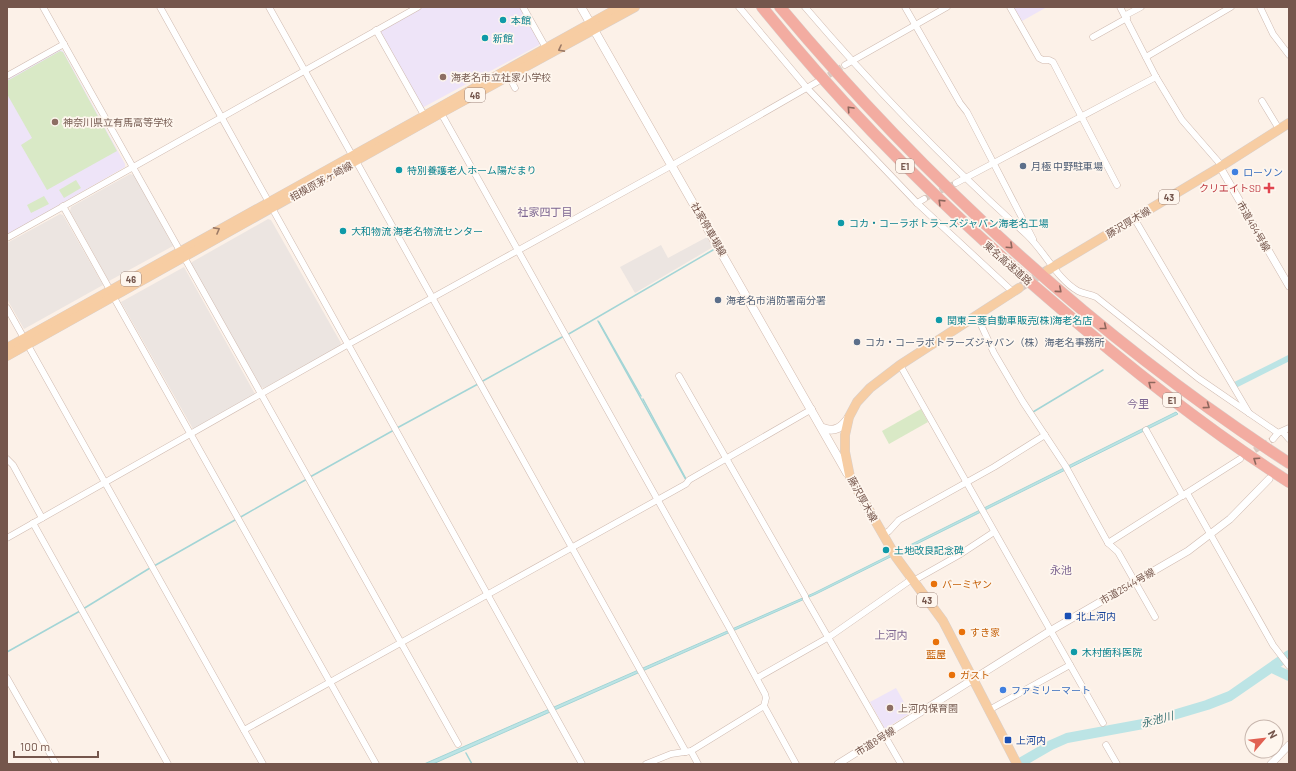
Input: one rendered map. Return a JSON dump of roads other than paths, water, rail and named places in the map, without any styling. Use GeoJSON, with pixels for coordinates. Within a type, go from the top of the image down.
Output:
{"type":"FeatureCollection","features":[{"type":"Feature","properties":{"kind":"highway"},"geometry":{"type":"LineString","coordinates":[[758,7],[788,39]]}},
{"type":"Feature","properties":{"kind":"highway","name":"東名高速道路"},"geometry":{"type":"LineString","coordinates":[[762,7],[788,39],[847,105],[903,164],[977,236],[1106,349],[1177,404],[1289,482]]}},
{"type":"Feature","properties":{"kind":"highway","name":"東名高速道路"},"geometry":{"type":"LineString","coordinates":[[780,7],[882,121],[953,193],[1048,271],[1074,302],[1188,391],[1289,463]]}},
{"type":"Feature","properties":{"kind":"highway"},"geometry":{"type":"LineString","coordinates":[[790,7],[882,121]]}},
{"type":"Feature","properties":{"kind":"main road","name":"社家停車場線"},"geometry":{"type":"LineString","coordinates":[[582,7],[850,477]]}},
{"type":"Feature","properties":{"kind":"main road","name":"相模原茅ヶ崎線"},"geometry":{"type":"LineString","coordinates":[[7,348],[26,341],[114,296],[182,254],[354,158],[509,76],[593,26],[620,7]]}},
{"type":"Feature","properties":{"kind":"main road","name":"相模原茅ヶ崎線"},"geometry":{"type":"LineString","coordinates":[[354,158],[424,115],[546,48],[635,7]]}},
{"type":"Feature","properties":{"kind":"main road","name":"藤沢厚木線"},"geometry":{"type":"LineString","coordinates":[[1048,271],[1289,124]]}},
{"type":"Feature","properties":{"kind":"main road","name":"藤沢厚木線"},"geometry":{"type":"LineString","coordinates":[[1016,290],[900,365],[870,388],[858,402],[849,417],[846,435],[846,464],[850,477],[895,554],[942,621],[974,679],[1016,762]]}},
{"type":"Feature","properties":{"kind":"main road","name":"相模原茅ヶ崎線"},"geometry":{"type":"LineString","coordinates":[[7,356],[26,341]]}},
{"type":"Feature","properties":{"kind":"main road"},"geometry":{"type":"LineString","coordinates":[[822,428],[831,430],[838,429],[849,417]]}},
{"type":"Feature","properties":{"kind":"main road"},"geometry":{"type":"LineString","coordinates":[[830,441],[839,442],[846,435]]}},
{"type":"Feature","properties":{"kind":"street"},"geometry":{"type":"LineString","coordinates":[[43,7],[400,644],[458,744]]}},
{"type":"Feature","properties":{"kind":"street"},"geometry":{"type":"LineString","coordinates":[[160,7],[347,345],[582,764]]}},
{"type":"Feature","properties":{"kind":"street"},"geometry":{"type":"LineString","coordinates":[[269,7],[573,547],[640,670],[688,752],[698,764]]}},
{"type":"Feature","properties":{"kind":"street"},"geometry":{"type":"LineString","coordinates":[[7,238],[418,7]]}},
{"type":"Feature","properties":{"kind":"street"},"geometry":{"type":"LineString","coordinates":[[523,7],[546,48]]}},
{"type":"Feature","properties":{"kind":"street"},"geometry":{"type":"LineString","coordinates":[[738,7],[807,88],[917,203],[1016,290]]}},
{"type":"Feature","properties":{"kind":"street"},"geometry":{"type":"LineString","coordinates":[[805,7],[851,61],[914,129],[964,178],[1035,242]]}},
{"type":"Feature","properties":{"kind":"street"},"geometry":{"type":"LineString","coordinates":[[905,7],[960,103],[968,112],[1035,242],[1048,271],[1062,277],[1075,289],[1096,297],[1198,378],[1289,439]]}},
{"type":"Feature","properties":{"kind":"street"},"geometry":{"type":"LineString","coordinates":[[845,65],[947,7]]}},
{"type":"Feature","properties":{"kind":"street"},"geometry":{"type":"LineString","coordinates":[[1010,7],[1039,58],[1043,60],[1051,60],[1117,185]]}},
{"type":"Feature","properties":{"kind":"street"},"geometry":{"type":"LineString","coordinates":[[1120,7],[1156,77],[1182,120],[1221,166]]}},
{"type":"Feature","properties":{"kind":"street"},"geometry":{"type":"LineString","coordinates":[[1093,37],[1141,7]]}},
{"type":"Feature","properties":{"kind":"street"},"geometry":{"type":"LineString","coordinates":[[1146,57],[1231,7]]}},
{"type":"Feature","properties":{"kind":"street"},"geometry":{"type":"LineString","coordinates":[[1260,7],[1273,34],[1289,55]]}},
{"type":"Feature","properties":{"kind":"street"},"geometry":{"type":"LineString","coordinates":[[376,30],[424,115]]}},
{"type":"Feature","properties":{"kind":"street"},"geometry":{"type":"LineString","coordinates":[[7,76],[64,44]]}},
{"type":"Feature","properties":{"kind":"street"},"geometry":{"type":"LineString","coordinates":[[509,76],[515,88]]}},
{"type":"Feature","properties":{"kind":"street"},"geometry":{"type":"LineString","coordinates":[[956,183],[1156,77]]}},
{"type":"Feature","properties":{"kind":"street"},"geometry":{"type":"LineString","coordinates":[[7,538],[347,345],[672,165],[817,82]]}},
{"type":"Feature","properties":{"kind":"street"},"geometry":{"type":"LineString","coordinates":[[1262,101],[1279,129]]}},
{"type":"Feature","properties":{"kind":"street"},"geometry":{"type":"LineString","coordinates":[[441,113],[659,499],[731,630],[766,698],[764,706],[796,764]]}},
{"type":"Feature","properties":{"kind":"street","name":"市道464号線"},"geometry":{"type":"LineString","coordinates":[[1221,166],[1289,286]]}},
{"type":"Feature","properties":{"kind":"street"},"geometry":{"type":"LineString","coordinates":[[917,203],[924,199]]}},
{"type":"Feature","properties":{"kind":"street"},"geometry":{"type":"LineString","coordinates":[[63,206],[376,764]]}},
{"type":"Feature","properties":{"kind":"street"},"geometry":{"type":"LineString","coordinates":[[1134,218],[1250,414]]}},
{"type":"Feature","properties":{"kind":"street"},"geometry":{"type":"LineString","coordinates":[[7,308],[263,764]]}},
{"type":"Feature","properties":{"kind":"street"},"geometry":{"type":"LineString","coordinates":[[976,316],[994,353],[1023,402],[1067,468],[1108,543],[1118,552],[1155,618]]}},
{"type":"Feature","properties":{"kind":"street"},"geometry":{"type":"LineString","coordinates":[[900,365],[1103,723]]}},
{"type":"Feature","properties":{"kind":"street"},"geometry":{"type":"LineString","coordinates":[[679,376],[901,764]]}},
{"type":"Feature","properties":{"kind":"street"},"geometry":{"type":"LineString","coordinates":[[244,730],[659,499],[812,409]]}},
{"type":"Feature","properties":{"kind":"street"},"geometry":{"type":"LineString","coordinates":[[1272,439],[1280,432],[1289,428]]}},
{"type":"Feature","properties":{"kind":"street"},"geometry":{"type":"LineString","coordinates":[[1146,430],[1211,536],[1273,645],[1289,666]]}},
{"type":"Feature","properties":{"kind":"street"},"geometry":{"type":"LineString","coordinates":[[883,535],[899,520],[967,483],[1045,435]]}},
{"type":"Feature","properties":{"kind":"street"},"geometry":{"type":"LineString","coordinates":[[7,459],[13,465],[42,518]]}},
{"type":"Feature","properties":{"kind":"street"},"geometry":{"type":"LineString","coordinates":[[1108,543],[1240,459]]}},
{"type":"Feature","properties":{"kind":"street","name":"市道2544号線"},"geometry":{"type":"LineString","coordinates":[[974,679],[1050,631],[1188,551],[1211,536],[1245,505],[1269,479]]}},
{"type":"Feature","properties":{"kind":"street"},"geometry":{"type":"LineString","coordinates":[[33,523],[168,764]]}},
{"type":"Feature","properties":{"kind":"street"},"geometry":{"type":"LineString","coordinates":[[757,678],[829,637],[913,580],[959,555],[994,532]]}},
{"type":"Feature","properties":{"kind":"street"},"geometry":{"type":"LineString","coordinates":[[989,710],[1070,665]]}},
{"type":"Feature","properties":{"kind":"street"},"geometry":{"type":"LineString","coordinates":[[7,678],[56,764]]}},
{"type":"Feature","properties":{"kind":"street","name":"市道8号線"},"geometry":{"type":"LineString","coordinates":[[838,764],[974,679]]}},
{"type":"Feature","properties":{"kind":"street"},"geometry":{"type":"LineString","coordinates":[[646,764],[670,754],[688,752],[764,706]]}},
{"type":"Feature","properties":{"kind":"street"},"geometry":{"type":"LineString","coordinates":[[1106,745],[1117,764]]}},
{"type":"Feature","properties":{"kind":"street"},"geometry":{"type":"LineString","coordinates":[[1271,764],[1289,745]]}},
{"type":"Feature","properties":{"kind":"water"},"geometry":{"type":"Polygon","coordinates":[[[1176,412],[1178,414],[816,594],[433,764],[424,764],[814,593],[1176,412]]]}},
{"type":"Feature","properties":{"kind":"waterway"},"geometry":{"type":"LineString","coordinates":[[567,335],[713,250]]}},
{"type":"Feature","properties":{"kind":"waterway"},"geometry":{"type":"LineString","coordinates":[[598,321],[686,480]]}},
{"type":"Feature","properties":{"kind":"waterway"},"geometry":{"type":"LineString","coordinates":[[599,322],[641,396]]}},
{"type":"Feature","properties":{"kind":"waterway"},"geometry":{"type":"LineString","coordinates":[[481,382],[564,336]]}},
{"type":"Feature","properties":{"kind":"waterway"},"geometry":{"type":"LineString","coordinates":[[1237,384],[1289,358]]}},
{"type":"Feature","properties":{"kind":"waterway"},"geometry":{"type":"LineString","coordinates":[[1033,412],[1103,370]]}},
{"type":"Feature","properties":{"kind":"waterway"},"geometry":{"type":"LineString","coordinates":[[397,428],[478,384]]}},
{"type":"Feature","properties":{"kind":"waterway"},"geometry":{"type":"LineString","coordinates":[[643,399],[686,479]]}},
{"type":"Feature","properties":{"kind":"waterway"},"geometry":{"type":"LineString","coordinates":[[310,477],[394,430]]}},
{"type":"Feature","properties":{"kind":"waterway"},"geometry":{"type":"LineString","coordinates":[[239,518],[307,479]]}},
{"type":"Feature","properties":{"kind":"waterway"},"geometry":{"type":"LineString","coordinates":[[154,566],[235,520]]}},
{"type":"Feature","properties":{"kind":"waterway"},"geometry":{"type":"LineString","coordinates":[[83,609],[150,568]]}},
{"type":"Feature","properties":{"kind":"waterway"},"geometry":{"type":"LineString","coordinates":[[7,652],[80,611]]}},
{"type":"Feature","properties":{"kind":"waterway","name":"永池川"},"geometry":{"type":"LineString","coordinates":[[1018,764],[1051,745],[1067,738],[1143,724],[1207,705],[1230,696],[1289,655]]}},
{"type":"Feature","properties":{"kind":"waterway"},"geometry":{"type":"LineString","coordinates":[[1272,668],[1289,676]]}},
{"type":"Feature","properties":{"kind":"waterway"},"geometry":{"type":"LineString","coordinates":[[466,753],[472,764]]}},
{"type":"Feature","properties":{"kind":"tunnel"},"geometry":{"type":"LineString","coordinates":[[821,80],[845,65]]}},
{"type":"Feature","properties":{"kind":"tunnel"},"geometry":{"type":"LineString","coordinates":[[924,199],[956,183]]}},
{"type":"Feature","properties":{"kind":"tunnel"},"geometry":{"type":"LineString","coordinates":[[1019,288],[1047,270]]}},
{"type":"Feature","properties":{"kind":"tunnel"},"geometry":{"type":"LineString","coordinates":[[1247,455],[1273,439]]}},
{"type":"Feature","properties":{"kind":"place","name":"本館"},"geometry":{"type":"Point","coordinates":[503,20]}},
{"type":"Feature","properties":{"kind":"place","name":"新館"},"geometry":{"type":"Point","coordinates":[485,38]}},
{"type":"Feature","properties":{"kind":"place","name":"海老名市立社家小学校"},"geometry":{"type":"Point","coordinates":[443,77]}},
{"type":"Feature","properties":{"kind":"place","name":"神奈川県立有馬高等学校"},"geometry":{"type":"Point","coordinates":[55,122]}},
{"type":"Feature","properties":{"kind":"place","name":"月極 中野駐車場"},"geometry":{"type":"Point","coordinates":[1023,166]}},
{"type":"Feature","properties":{"kind":"place","name":"特別養護老人ホーム陽だまり"},"geometry":{"type":"Point","coordinates":[399,170]}},
{"type":"Feature","properties":{"kind":"place","name":"ローソン"},"geometry":{"type":"Point","coordinates":[1235,172]}},
{"type":"Feature","properties":{"kind":"place","name":"クリエイトSD"},"geometry":{"type":"Point","coordinates":[1269,188]}},
{"type":"Feature","properties":{"kind":"place","name":"コカ・コーラボトラーズジャパン海老名工場"},"geometry":{"type":"Point","coordinates":[841,223]}},
{"type":"Feature","properties":{"kind":"place","name":"大和物流 海老名物流センター"},"geometry":{"type":"Point","coordinates":[343,231]}},
{"type":"Feature","properties":{"kind":"place","name":"海老名市消防署南分署"},"geometry":{"type":"Point","coordinates":[718,300]}},
{"type":"Feature","properties":{"kind":"place","name":"関東三菱自動車販売(株)海老名店"},"geometry":{"type":"Point","coordinates":[939,320]}},
{"type":"Feature","properties":{"kind":"place","name":"コカ・コーラボトラーズジャパン（株）海老名事務所"},"geometry":{"type":"Point","coordinates":[857,342]}},
{"type":"Feature","properties":{"kind":"place","name":"土地改良記念碑"},"geometry":{"type":"Point","coordinates":[886,550]}},
{"type":"Feature","properties":{"kind":"place","name":"バーミヤン"},"geometry":{"type":"Point","coordinates":[934,584]}},
{"type":"Feature","properties":{"kind":"place","name":"北上河内"},"geometry":{"type":"Point","coordinates":[1068,616]}},
{"type":"Feature","properties":{"kind":"place","name":"すき家"},"geometry":{"type":"Point","coordinates":[962,632]}},
{"type":"Feature","properties":{"kind":"place","name":"藍屋"},"geometry":{"type":"Point","coordinates":[936,642]}},
{"type":"Feature","properties":{"kind":"place","name":"木村歯科医院"},"geometry":{"type":"Point","coordinates":[1074,652]}},
{"type":"Feature","properties":{"kind":"place","name":"ガスト"},"geometry":{"type":"Point","coordinates":[952,675]}},
{"type":"Feature","properties":{"kind":"place","name":"ファミリーマート"},"geometry":{"type":"Point","coordinates":[1003,690]}},
{"type":"Feature","properties":{"kind":"place","name":"上河内保育園"},"geometry":{"type":"Point","coordinates":[890,708]}},
{"type":"Feature","properties":{"kind":"place","name":"上河内"},"geometry":{"type":"Point","coordinates":[1008,740]}},
{"type":"Feature","properties":{"kind":"district","name":"社家四丁目"},"geometry":{"type":"Point","coordinates":[545,211]}},
{"type":"Feature","properties":{"kind":"district","name":"今里"},"geometry":{"type":"Point","coordinates":[1138,403]}},
{"type":"Feature","properties":{"kind":"district","name":"永池"},"geometry":{"type":"Point","coordinates":[1061,569]}},
{"type":"Feature","properties":{"kind":"district","name":"上河内"},"geometry":{"type":"Point","coordinates":[891,634]}}]}
